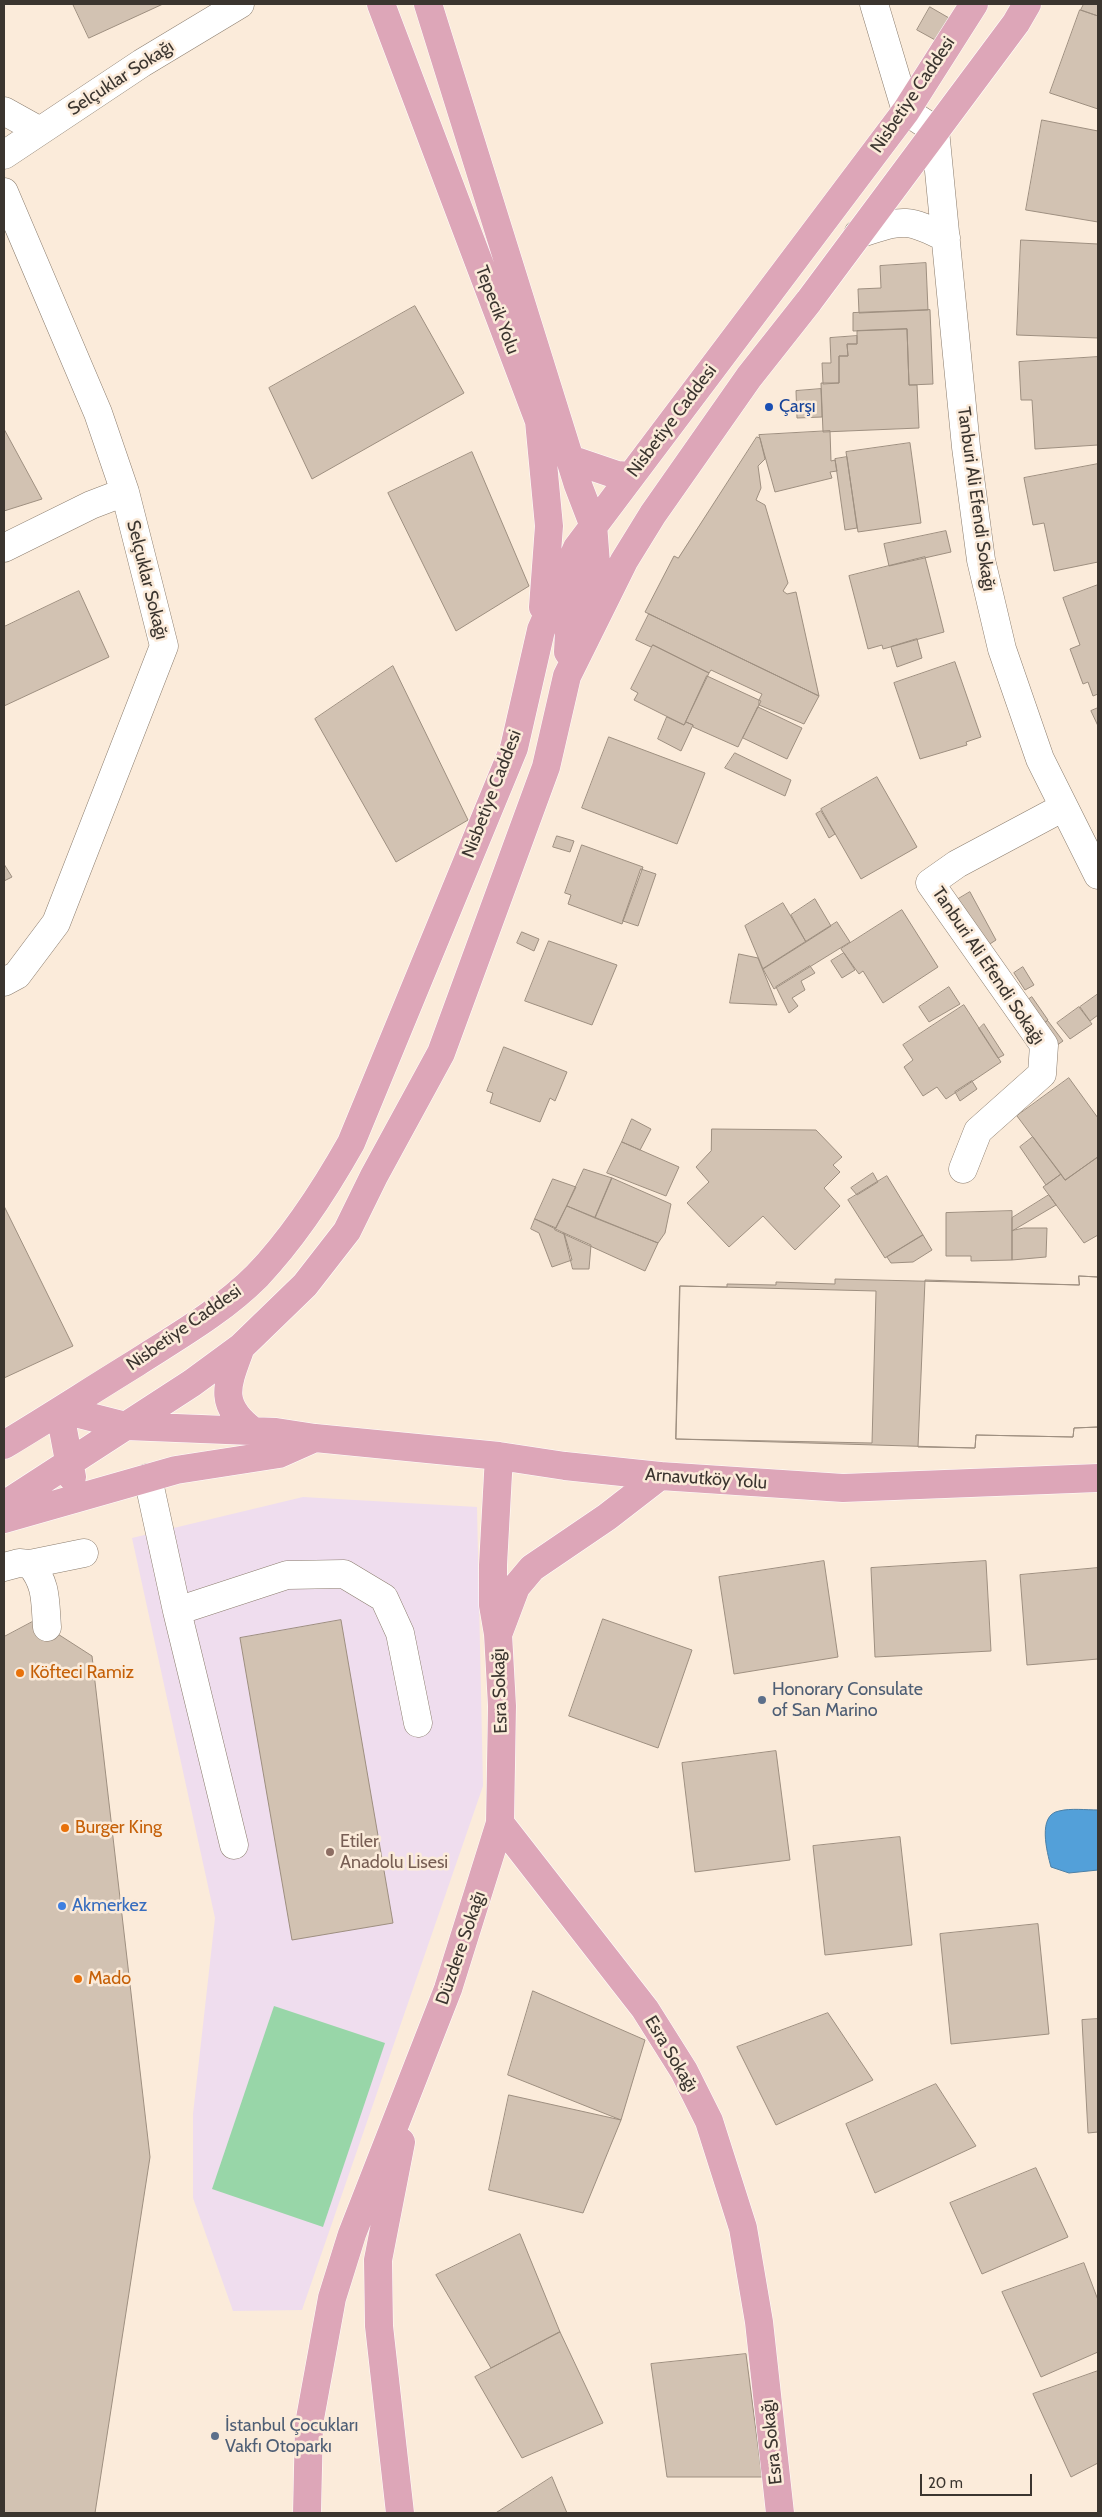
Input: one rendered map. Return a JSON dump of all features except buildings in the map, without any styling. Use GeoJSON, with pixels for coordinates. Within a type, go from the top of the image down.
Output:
{"type":"FeatureCollection","features":[{"type":"Feature","properties":{"kind":"main road","name":"Tepecik Yolu"},"geometry":{"type":"LineString","coordinates":[[381,4],[539,421],[550,526],[541,630]]}},
{"type":"Feature","properties":{"kind":"main road","name":"Tepecik Yolu"},"geometry":{"type":"LineString","coordinates":[[428,4],[570,459],[593,524],[596,563],[569,632],[567,676]]}},
{"type":"Feature","properties":{"kind":"main road","name":"Nisbetiye Caddesi"},"geometry":{"type":"LineString","coordinates":[[4,1445],[63,1410],[197,1324],[224,1304],[262,1270],[288,1240],[324,1192],[351,1143],[514,748],[541,630],[577,548],[593,524],[906,110],[974,4]]}},
{"type":"Feature","properties":{"kind":"main road","name":"Nisbetiye Caddesi"},"geometry":{"type":"LineString","coordinates":[[126,1426],[192,1384],[241,1347],[305,1286],[347,1231],[374,1176],[441,1053],[546,767],[567,676],[624,561],[653,514],[748,377],[1016,23],[1026,4]]}},
{"type":"Feature","properties":{"kind":"main road"},"geometry":{"type":"LineString","coordinates":[[570,459],[617,476],[631,476]]}},
{"type":"Feature","properties":{"kind":"main road"},"geometry":{"type":"LineString","coordinates":[[241,1347],[228,1392],[229,1406],[237,1419],[253,1431]]}},
{"type":"Feature","properties":{"kind":"main road"},"geometry":{"type":"LineString","coordinates":[[63,1410],[62,1424],[75,1498]]}},
{"type":"Feature","properties":{"kind":"main road","name":"Arnavutköy Yolu"},"geometry":{"type":"LineString","coordinates":[[63,1410],[126,1426],[276,1432],[315,1438],[499,1456],[566,1466],[660,1476],[843,1488],[1098,1478]]}},
{"type":"Feature","properties":{"kind":"main road"},"geometry":{"type":"LineString","coordinates":[[4,1505],[126,1426]]}},
{"type":"Feature","properties":{"kind":"main road"},"geometry":{"type":"LineString","coordinates":[[4,1519],[201,1465],[279,1454],[315,1438]]}},
{"type":"Feature","properties":{"kind":"main road","name":"Esra Sokağı"},"geometry":{"type":"LineString","coordinates":[[499,1456],[493,1565],[493,1605],[498,1634],[502,1706],[500,1823],[644,2009],[684,2071],[709,2121],[743,2228],[759,2322],[780,2513]]}},
{"type":"Feature","properties":{"kind":"main road"},"geometry":{"type":"LineString","coordinates":[[498,1634],[516,1588],[532,1568],[607,1517],[660,1476]]}},
{"type":"Feature","properties":{"kind":"main road","name":"Düzdere Sokağı"},"geometry":{"type":"LineString","coordinates":[[414,2071],[448,1989],[500,1823]]}},
{"type":"Feature","properties":{"kind":"main road"},"geometry":{"type":"LineString","coordinates":[[307,2513],[309,2424],[332,2298],[352,2234],[414,2071]]}},
{"type":"Feature","properties":{"kind":"main road"},"geometry":{"type":"LineString","coordinates":[[400,2513],[379,2326],[378,2260],[414,2071]]}},
{"type":"Feature","properties":{"kind":"street","name":"Selçuklar Sokağı"},"geometry":{"type":"LineString","coordinates":[[4,155],[142,63],[240,4]]}},
{"type":"Feature","properties":{"kind":"street"},"geometry":{"type":"LineString","coordinates":[[874,4],[906,110],[935,130]]}},
{"type":"Feature","properties":{"kind":"street"},"geometry":{"type":"LineString","coordinates":[[4,111],[40,131]]}},
{"type":"Feature","properties":{"kind":"street","name":"Tanburi Ali Efendi Sokağı"},"geometry":{"type":"LineString","coordinates":[[935,130],[966,447],[981,560],[1002,649],[1040,759],[1062,808],[1095,864]]}},
{"type":"Feature","properties":{"kind":"street","name":"Selçuklar Sokağı"},"geometry":{"type":"LineString","coordinates":[[4,192],[98,413],[125,492],[164,646],[56,923],[17,975],[4,982]]}},
{"type":"Feature","properties":{"kind":"street"},"geometry":{"type":"LineString","coordinates":[[858,234],[899,222],[920,224],[946,238]]}},
{"type":"Feature","properties":{"kind":"street"},"geometry":{"type":"LineString","coordinates":[[4,548],[91,505],[125,492]]}},
{"type":"Feature","properties":{"kind":"street","name":"Tanburi Ali Efendi Sokağı"},"geometry":{"type":"LineString","coordinates":[[963,1169],[978,1131],[1042,1074],[1044,1045],[930,883],[957,864],[1062,808]]}},
{"type":"Feature","properties":{"kind":"street"},"geometry":{"type":"LineString","coordinates":[[148,1478],[176,1611],[234,1845]]}},
{"type":"Feature","properties":{"kind":"street"},"geometry":{"type":"LineString","coordinates":[[17,1566],[84,1553]]}},
{"type":"Feature","properties":{"kind":"street"},"geometry":{"type":"LineString","coordinates":[[17,1566],[40,1576],[45,1596],[47,1627]]}},
{"type":"Feature","properties":{"kind":"street"},"geometry":{"type":"LineString","coordinates":[[176,1611],[286,1575],[344,1574],[384,1598],[400,1633],[418,1723]]}},
{"type":"Feature","properties":{"kind":"shaded area","name":"Etiler Anadolu Lisesi"},"geometry":{"type":"Polygon","coordinates":[[[303,1497],[477,1507],[483,1786],[302,2310],[233,2311],[193,2198],[193,2114],[215,1918],[132,1538],[303,1497]]]}},
{"type":"Feature","properties":{"kind":"green space"},"geometry":{"type":"Polygon","coordinates":[[[274,2006],[385,2043],[323,2227],[212,2189],[274,2006]]]}},
{"type":"Feature","properties":{"kind":"water"},"geometry":{"type":"Polygon","coordinates":[[[1068,1810],[1098,1810],[1098,1870],[1069,1873],[1051,1867],[1045,1835],[1048,1819],[1052,1814],[1068,1810]]]}},
{"type":"Feature","properties":{"kind":"place","name":"Çarşı"},"geometry":{"type":"Point","coordinates":[769,407]}},
{"type":"Feature","properties":{"kind":"place","name":"Köfteci Ramiz"},"geometry":{"type":"Point","coordinates":[20,1673]}},
{"type":"Feature","properties":{"kind":"place","name":"Honorary Consulate of San Marino"},"geometry":{"type":"Point","coordinates":[762,1700]}},
{"type":"Feature","properties":{"kind":"place","name":"Burger King"},"geometry":{"type":"Point","coordinates":[65,1828]}},
{"type":"Feature","properties":{"kind":"place","name":"Etiler Anadolu Lisesi"},"geometry":{"type":"Point","coordinates":[330,1852]}},
{"type":"Feature","properties":{"kind":"place","name":"Akmerkez"},"geometry":{"type":"Point","coordinates":[62,1906]}},
{"type":"Feature","properties":{"kind":"place","name":"Mado"},"geometry":{"type":"Point","coordinates":[78,1979]}},
{"type":"Feature","properties":{"kind":"place","name":"İstanbul Çocukları Vakfı Otoparkı"},"geometry":{"type":"Point","coordinates":[215,2436]}}]}
